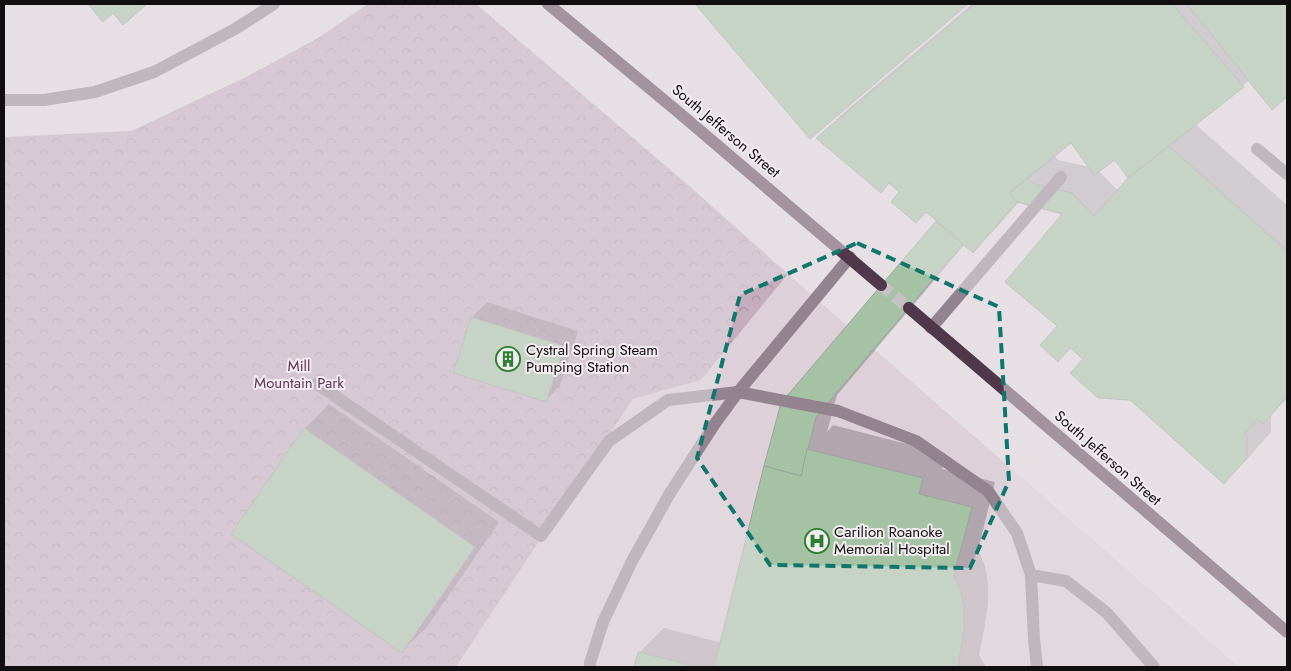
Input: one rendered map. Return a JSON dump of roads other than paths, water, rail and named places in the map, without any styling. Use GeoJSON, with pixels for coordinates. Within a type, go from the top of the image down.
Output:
{"type":"FeatureCollection","features":[{"type":"Feature","properties":{"kind":"main road","name":"South Jefferson Street"},"geometry":{"type":"LineString","coordinates":[[548,4],[881,285]]}},
{"type":"Feature","properties":{"kind":"main road","name":"South Jefferson Street"},"geometry":{"type":"LineString","coordinates":[[909,308],[1287,632]]}},
{"type":"Feature","properties":{"kind":"street"},"geometry":{"type":"LineString","coordinates":[[4,100],[44,100],[95,92],[154,72],[235,29],[274,4]]}},
{"type":"Feature","properties":{"kind":"street"},"geometry":{"type":"LineString","coordinates":[[1257,149],[1287,174]]}},
{"type":"Feature","properties":{"kind":"street"},"geometry":{"type":"LineString","coordinates":[[931,328],[1061,176]]}},
{"type":"Feature","properties":{"kind":"street"},"geometry":{"type":"LineString","coordinates":[[590,667],[603,622],[632,561],[670,493],[738,392],[850,257]]}},
{"type":"Feature","properties":{"kind":"street"},"geometry":{"type":"LineString","coordinates":[[316,384],[541,536],[609,441],[668,400],[738,392],[838,411],[916,441],[988,491],[1017,533],[1031,575],[1037,667]]}},
{"type":"Feature","properties":{"kind":"street"},"geometry":{"type":"LineString","coordinates":[[1031,575],[1066,581],[1107,613],[1154,667]]}},
{"type":"Feature","properties":{"kind":"tunnel"},"geometry":{"type":"LineString","coordinates":[[881,285],[909,308]]}},
{"type":"Feature","properties":{"kind":"place","name":"Cystral Spring Steam Pumping Station"},"geometry":{"type":"Point","coordinates":[508,359]}},
{"type":"Feature","properties":{"kind":"place","name":"Carilion Roanoke Memorial Hospital"},"geometry":{"type":"Point","coordinates":[817,541]}},
{"type":"Feature","properties":{"kind":"park label","name":"Mill Mountain Park"},"geometry":{"type":"Point","coordinates":[299,374]}}]}
